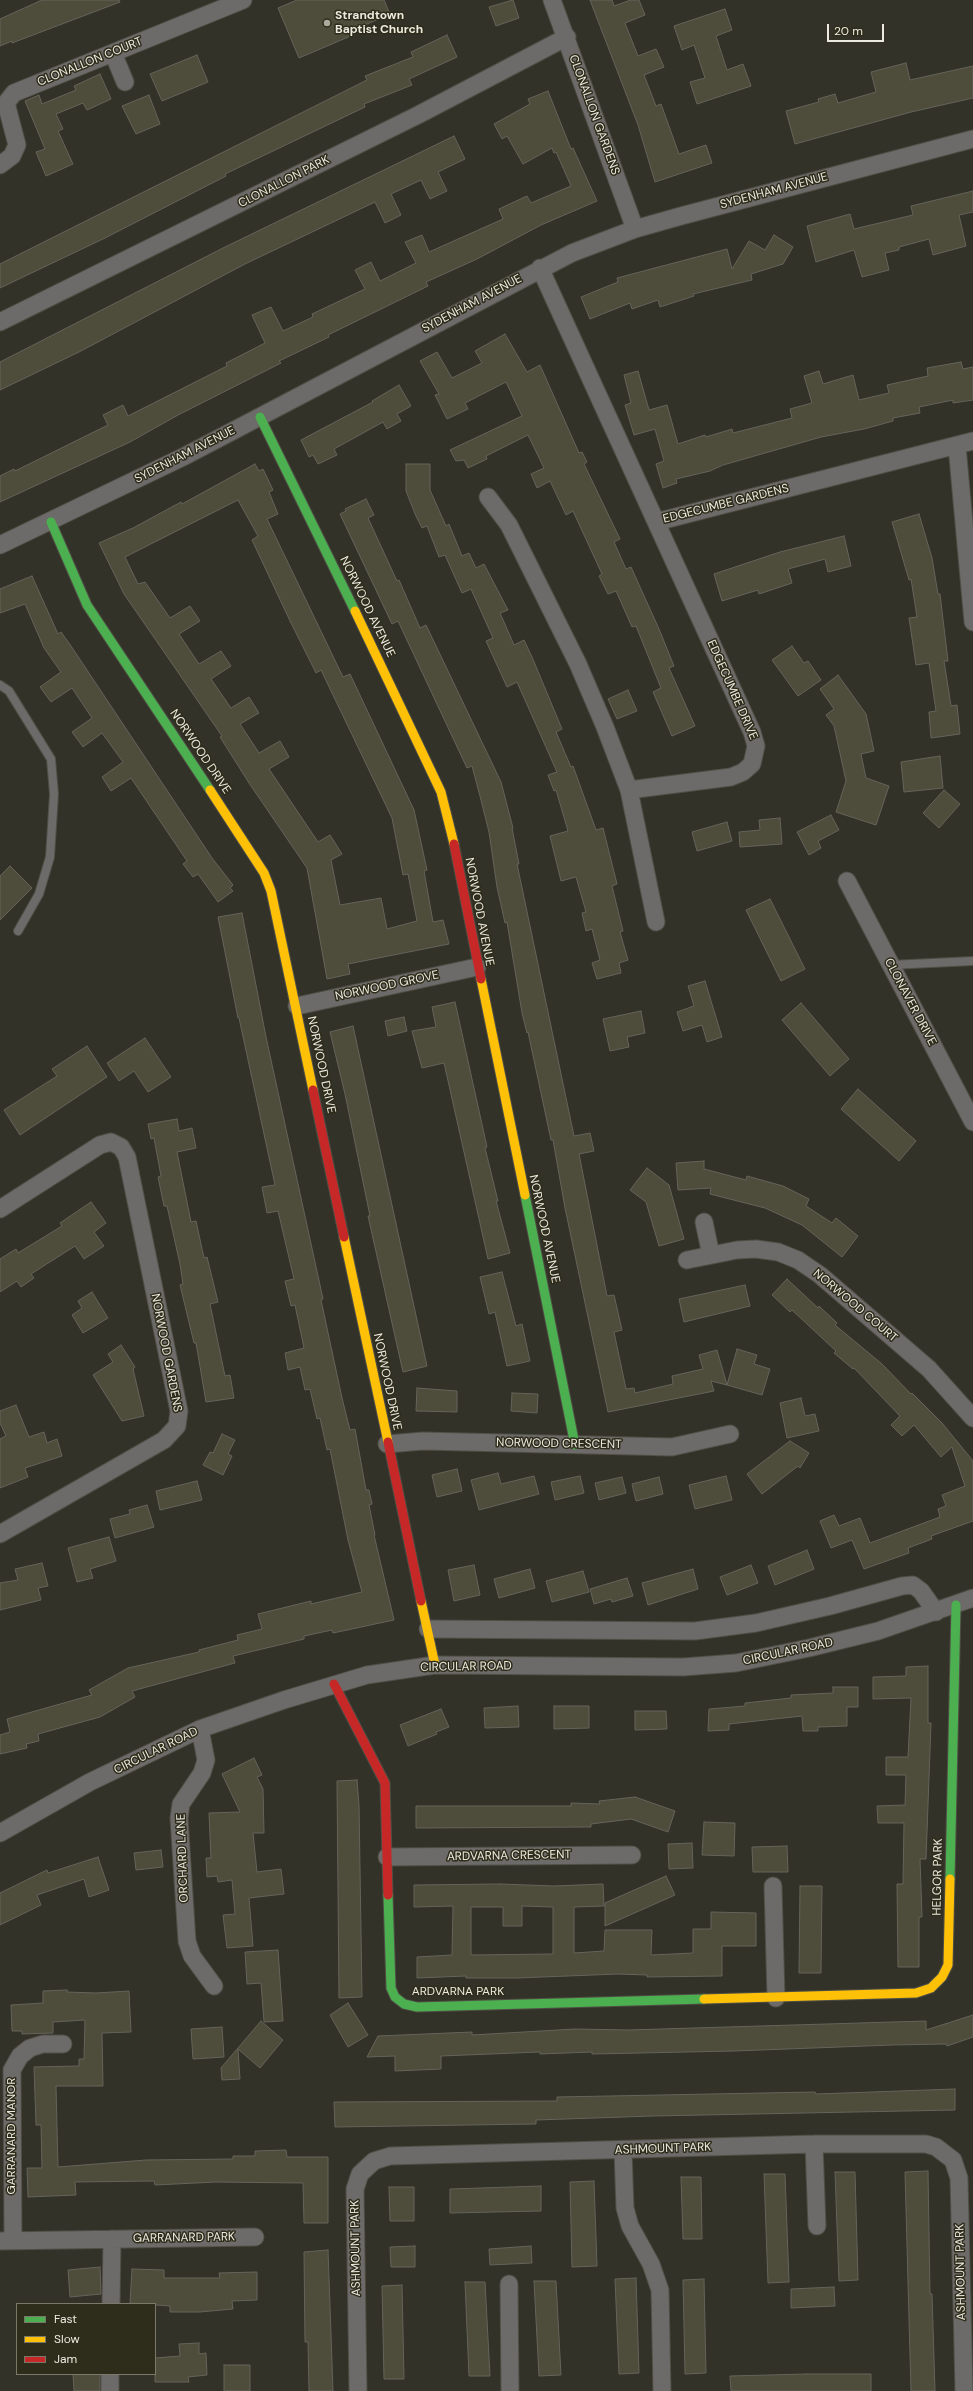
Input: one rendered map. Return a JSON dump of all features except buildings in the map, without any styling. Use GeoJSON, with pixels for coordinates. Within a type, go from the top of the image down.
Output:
{"type":"FeatureCollection","features":[{"type":"Feature","properties":{"kind":"street","name":"CLONALLON COURT"},"geometry":{"type":"LineString","coordinates":[[0,165],[12,156],[18,145],[6,103],[9,97],[14,93],[243,0]]}},
{"type":"Feature","properties":{"kind":"street","name":"CLONALLON GARDENS"},"geometry":{"type":"LineString","coordinates":[[552,0],[635,229]]}},
{"type":"Feature","properties":{"kind":"street","name":"CLONALLON PARK"},"geometry":{"type":"LineString","coordinates":[[0,322],[404,122],[566,37]]}},
{"type":"Feature","properties":{"kind":"street"},"geometry":{"type":"LineString","coordinates":[[114,53],[125,82]]}},
{"type":"Feature","properties":{"kind":"street","name":"SYDENHAM AVENUE"},"geometry":{"type":"LineString","coordinates":[[0,545],[51,522],[260,417],[540,268],[572,253],[635,229],[973,139]]}},
{"type":"Feature","properties":{"kind":"street","name":"EDGECUMBE GARDENS"},"geometry":{"type":"LineString","coordinates":[[540,268],[656,522],[965,444]]}},
{"type":"Feature","properties":{"kind":"street","name":"NORWOOD AVENUE"},"geometry":{"type":"LineString","coordinates":[[260,417],[383,668],[441,792],[449,818],[576,1445]]}},
{"type":"Feature","properties":{"kind":"street"},"geometry":{"type":"LineString","coordinates":[[965,444],[973,622]]}},
{"type":"Feature","properties":{"kind":"street"},"geometry":{"type":"LineString","coordinates":[[488,497],[508,526],[578,664],[629,790],[656,922]]}},
{"type":"Feature","properties":{"kind":"street","name":"NORWOOD DRIVE"},"geometry":{"type":"LineString","coordinates":[[51,522],[88,605],[264,873],[271,891],[297,1006],[387,1444],[435,1665]]}},
{"type":"Feature","properties":{"kind":"street","name":"EDGECUMBE DRIVE"},"geometry":{"type":"LineString","coordinates":[[629,790],[731,777],[748,768],[756,753],[752,732],[656,522]]}},
{"type":"Feature","properties":{"kind":"street","name":"CLONAVER DRIVE"},"geometry":{"type":"LineString","coordinates":[[847,881],[973,1122]]}},
{"type":"Feature","properties":{"kind":"street","name":"NORWOOD GROVE"},"geometry":{"type":"LineString","coordinates":[[297,1006],[478,967]]}},
{"type":"Feature","properties":{"kind":"street","name":"NORWOOD GARDENS"},"geometry":{"type":"LineString","coordinates":[[0,1208],[100,1145],[111,1142],[121,1147],[127,1157],[178,1403],[179,1419],[172,1433],[156,1445],[0,1534]]}},
{"type":"Feature","properties":{"kind":"street"},"geometry":{"type":"LineString","coordinates":[[704,1222],[711,1255]]}},
{"type":"Feature","properties":{"kind":"street","name":"NORWOOD COURT"},"geometry":{"type":"LineString","coordinates":[[687,1260],[737,1250],[756,1249],[778,1252],[798,1260],[820,1275],[929,1369],[973,1418]]}},
{"type":"Feature","properties":{"kind":"street","name":"NORWOOD CRESCENT"},"geometry":{"type":"LineString","coordinates":[[387,1444],[423,1441],[672,1447],[730,1434]]}},
{"type":"Feature","properties":{"kind":"street"},"geometry":{"type":"LineString","coordinates":[[428,1629],[695,1631],[763,1621],[830,1606],[902,1586],[913,1585],[921,1591],[936,1612]]}},
{"type":"Feature","properties":{"kind":"street","name":"CIRCULAR ROAD"},"geometry":{"type":"LineString","coordinates":[[0,1833],[90,1782],[200,1730],[334,1684],[367,1675],[435,1665],[645,1667],[736,1663],[817,1646],[878,1631],[973,1598]]}},
{"type":"Feature","properties":{"kind":"street","name":"HELGOR PARK"},"geometry":{"type":"LineString","coordinates":[[776,1998],[916,1993],[931,1988],[942,1977],[948,1965],[956,1605]]}},
{"type":"Feature","properties":{"kind":"street","name":"ARDVARNA PARK"},"geometry":{"type":"LineString","coordinates":[[334,1684],[384,1783],[391,1988],[395,1997],[404,2004],[425,2006],[776,1998]]}},
{"type":"Feature","properties":{"kind":"street","name":"ORCHARD LANE"},"geometry":{"type":"LineString","coordinates":[[200,1730],[206,1760],[202,1773],[181,1804],[179,1818],[187,1941],[192,1956],[214,1986]]}},
{"type":"Feature","properties":{"kind":"street","name":"ARDVARNA CRESCENT"},"geometry":{"type":"LineString","coordinates":[[387,1857],[632,1855]]}},
{"type":"Feature","properties":{"kind":"street"},"geometry":{"type":"LineString","coordinates":[[773,1886],[776,1998]]}},
{"type":"Feature","properties":{"kind":"street","name":"GARRANARD MANOR"},"geometry":{"type":"LineString","coordinates":[[7,2241],[12,2070],[16,2060],[30,2048],[43,2044],[63,2044]]}},
{"type":"Feature","properties":{"kind":"street"},"geometry":{"type":"LineString","coordinates":[[814,2144],[817,2226]]}},
{"type":"Feature","properties":{"kind":"street","name":"ASHMOUNT PARK"},"geometry":{"type":"LineString","coordinates":[[358,2391],[355,2188],[358,2178],[368,2165],[390,2156],[814,2144],[926,2144],[936,2147],[953,2160],[959,2178],[967,2322],[964,2391]]}},
{"type":"Feature","properties":{"kind":"street"},"geometry":{"type":"LineString","coordinates":[[623,2150],[625,2208],[630,2226],[651,2264],[660,2290],[662,2391]]}},
{"type":"Feature","properties":{"kind":"street","name":"GARRANARD PARK"},"geometry":{"type":"LineString","coordinates":[[7,2241],[255,2237]]}},
{"type":"Feature","properties":{"kind":"street"},"geometry":{"type":"LineString","coordinates":[[111,2303],[112,2239]]}},
{"type":"Feature","properties":{"kind":"street"},"geometry":{"type":"LineString","coordinates":[[509,2284],[510,2391]]}},
{"type":"Feature","properties":{"kind":"street"},"geometry":{"type":"LineString","coordinates":[[110,2375],[110,2391]]}},
{"type":"Feature","properties":{"kind":"lane"},"geometry":{"type":"LineString","coordinates":[[0,685],[9,690],[51,759],[54,794],[50,857],[39,894],[18,931]]}},
{"type":"Feature","properties":{"kind":"lane"},"geometry":{"type":"LineString","coordinates":[[890,965],[973,961]]}},
{"type":"Feature","properties":{"kind":"traffic: fast"},"geometry":{"type":"LineString","coordinates":[[260,417],[355,611]]}},
{"type":"Feature","properties":{"kind":"traffic: fast"},"geometry":{"type":"LineString","coordinates":[[51,522],[87,605],[210,790]]}},
{"type":"Feature","properties":{"kind":"traffic: fast"},"geometry":{"type":"LineString","coordinates":[[525,1195],[575,1445]]}},
{"type":"Feature","properties":{"kind":"traffic: fast"},"geometry":{"type":"LineString","coordinates":[[950,1879],[956,1605]]}},
{"type":"Feature","properties":{"kind":"traffic: fast"},"geometry":{"type":"LineString","coordinates":[[388,1895],[391,1988],[395,1997],[404,2004],[417,2007],[704,1999]]}},
{"type":"Feature","properties":{"kind":"traffic: slow"},"geometry":{"type":"LineString","coordinates":[[355,611],[441,792],[454,844]]}},
{"type":"Feature","properties":{"kind":"traffic: slow"},"geometry":{"type":"LineString","coordinates":[[210,790],[264,873],[271,891],[313,1090]]}},
{"type":"Feature","properties":{"kind":"traffic: slow"},"geometry":{"type":"LineString","coordinates":[[481,979],[525,1195]]}},
{"type":"Feature","properties":{"kind":"traffic: slow"},"geometry":{"type":"LineString","coordinates":[[344,1237],[388,1442]]}},
{"type":"Feature","properties":{"kind":"traffic: slow"},"geometry":{"type":"LineString","coordinates":[[421,1601],[435,1665]]}},
{"type":"Feature","properties":{"kind":"traffic: slow"},"geometry":{"type":"LineString","coordinates":[[704,1999],[916,1993],[931,1988],[942,1977],[948,1965],[950,1879]]}},
{"type":"Feature","properties":{"kind":"traffic: jam"},"geometry":{"type":"LineString","coordinates":[[454,844],[481,979]]}},
{"type":"Feature","properties":{"kind":"traffic: jam"},"geometry":{"type":"LineString","coordinates":[[313,1090],[344,1237]]}},
{"type":"Feature","properties":{"kind":"traffic: jam"},"geometry":{"type":"LineString","coordinates":[[388,1442],[421,1601]]}},
{"type":"Feature","properties":{"kind":"traffic: jam"},"geometry":{"type":"LineString","coordinates":[[334,1684],[385,1783],[388,1895]]}},
{"type":"Feature","properties":{"kind":"place","name":"Strandtown Baptist Church"},"geometry":{"type":"Point","coordinates":[327,23]}}]}
